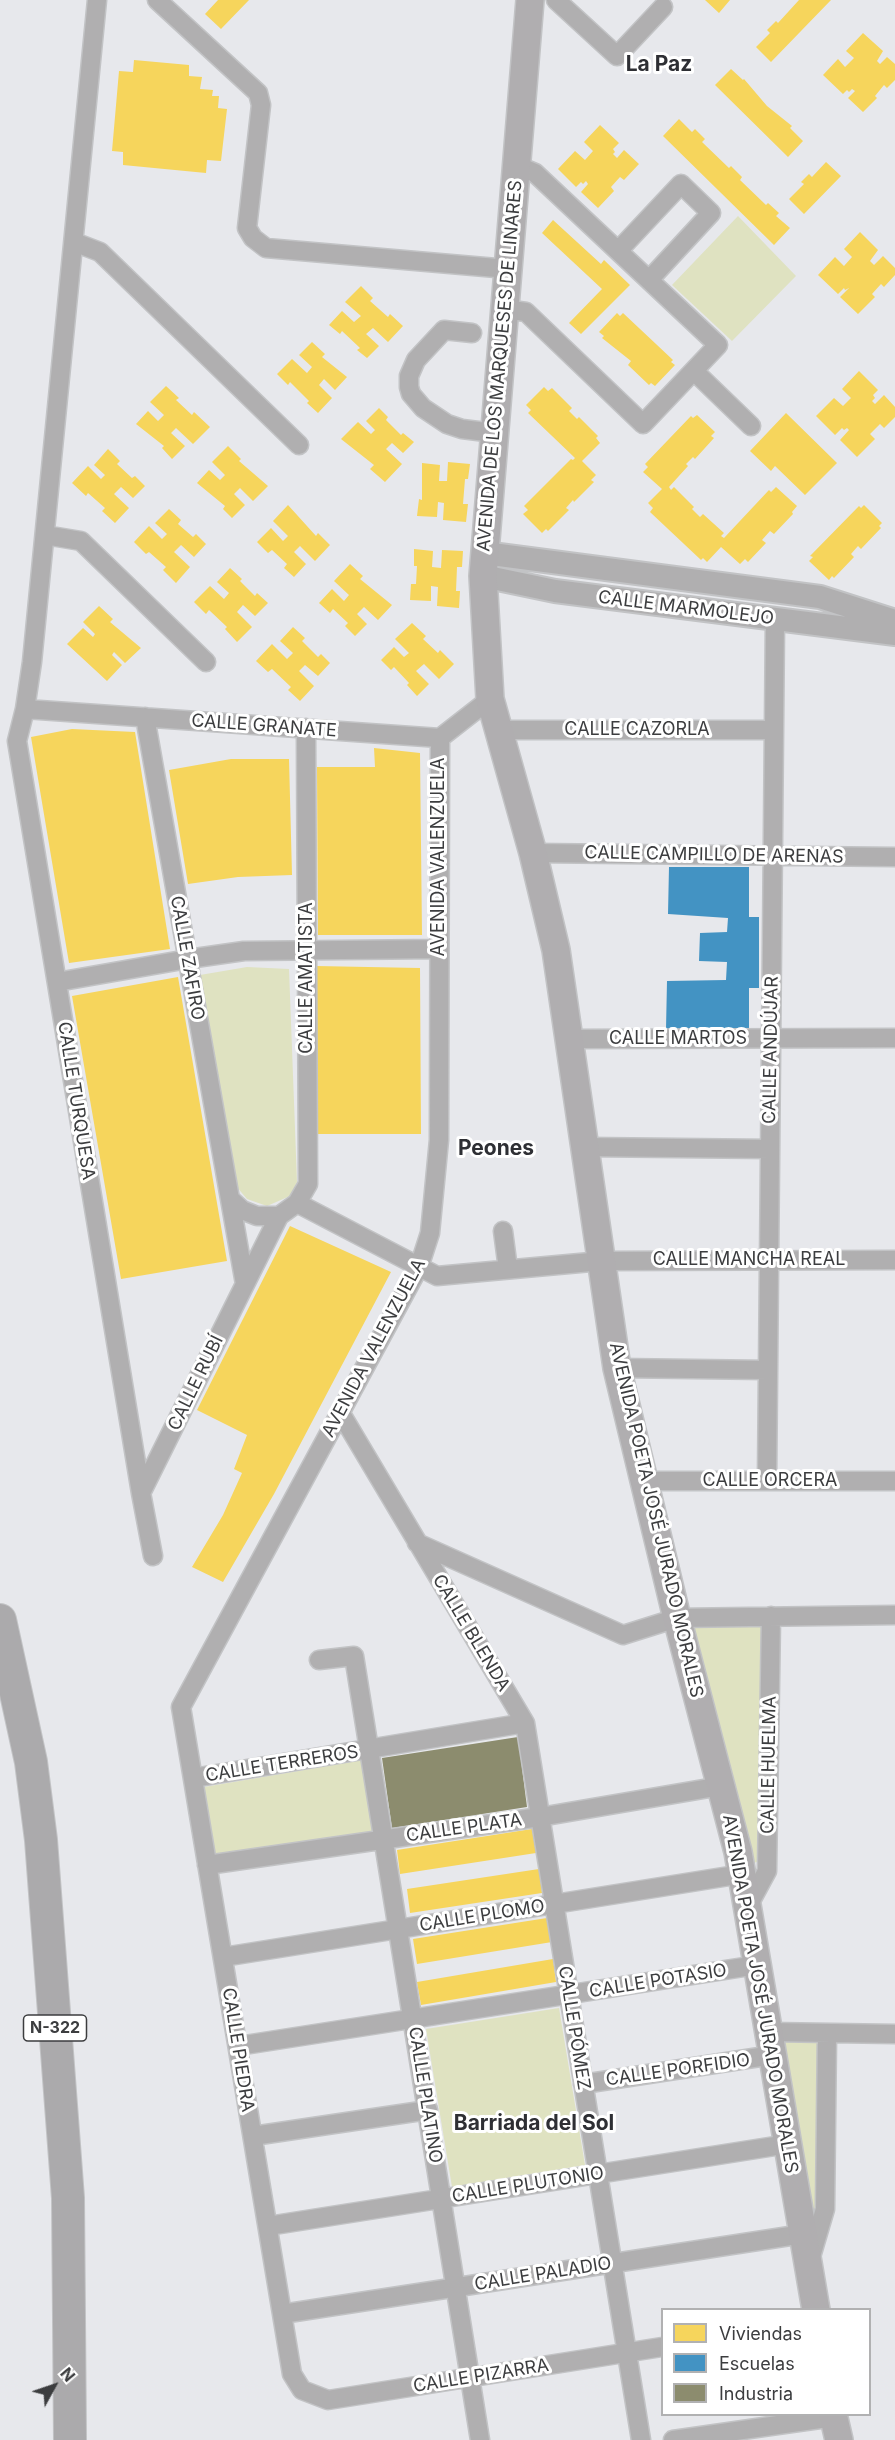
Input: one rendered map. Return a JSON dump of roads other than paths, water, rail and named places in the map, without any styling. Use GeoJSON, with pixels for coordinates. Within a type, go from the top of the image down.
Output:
{"type":"FeatureCollection","features":[{"type":"Feature","properties":{"kind":"highway","name":"N-322"},"geometry":{"type":"LineString","coordinates":[[0,1620],[31,1762],[41,1840],[68,2198],[70,2440]]}},
{"type":"Feature","properties":{"kind":"main road","name":"AVENIDA DE LOS MARQUESES DE LINARES"},"geometry":{"type":"LineString","coordinates":[[499,730],[490,699],[484,564],[530,0]]}},
{"type":"Feature","properties":{"kind":"main road","name":"AVENIDA POETA JOSÉ JURADO MORALES"},"geometry":{"type":"LineString","coordinates":[[499,730],[533,853],[556,950],[616,1368],[742,1874],[816,2308]]}},
{"type":"Feature","properties":{"kind":"street","name":"CALLE TURQUESA"},"geometry":{"type":"LineString","coordinates":[[97,0],[32,662],[25,709],[17,741],[141,1493]]}},
{"type":"Feature","properties":{"kind":"street"},"geometry":{"type":"LineString","coordinates":[[157,0],[258,93],[261,105],[247,228],[253,238],[266,248],[507,269]]}},
{"type":"Feature","properties":{"kind":"street"},"geometry":{"type":"LineString","coordinates":[[556,0],[617,56],[663,6]]}},
{"type":"Feature","properties":{"kind":"street"},"geometry":{"type":"LineString","coordinates":[[505,309],[526,312],[643,424],[718,345],[535,173],[516,165]]}},
{"type":"Feature","properties":{"kind":"street"},"geometry":{"type":"LineString","coordinates":[[618,251],[681,184],[711,213],[649,280]]}},
{"type":"Feature","properties":{"kind":"street"},"geometry":{"type":"LineString","coordinates":[[74,242],[100,252],[299,445]]}},
{"type":"Feature","properties":{"kind":"street"},"geometry":{"type":"LineString","coordinates":[[472,333],[444,330],[416,360],[410,373],[409,387],[420,405],[443,422],[462,429],[494,433]]}},
{"type":"Feature","properties":{"kind":"street"},"geometry":{"type":"LineString","coordinates":[[694,371],[750,426]]}},
{"type":"Feature","properties":{"kind":"street"},"geometry":{"type":"LineString","coordinates":[[45,535],[81,541],[206,662]]}},
{"type":"Feature","properties":{"kind":"street"},"geometry":{"type":"LineString","coordinates":[[548,589],[542,585],[539,577],[544,568],[554,562]]}},
{"type":"Feature","properties":{"kind":"street","name":"CALLE MARMOLEJO"},"geometry":{"type":"LineString","coordinates":[[484,564],[554,562],[824,598],[895,621]]}},
{"type":"Feature","properties":{"kind":"street","name":"CALLE MARMOLEJO"},"geometry":{"type":"LineString","coordinates":[[484,564],[548,589],[895,634]]}},
{"type":"Feature","properties":{"kind":"street"},"geometry":{"type":"LineString","coordinates":[[824,598],[832,605],[836,615],[833,621],[825,625]]}},
{"type":"Feature","properties":{"kind":"street","name":"CALLE ANDÚJAR"},"geometry":{"type":"LineString","coordinates":[[767,1481],[776,619]]}},
{"type":"Feature","properties":{"kind":"street"},"geometry":{"type":"LineString","coordinates":[[440,738],[490,699]]}},
{"type":"Feature","properties":{"kind":"street","name":"CALLE GRANATE"},"geometry":{"type":"LineString","coordinates":[[25,709],[440,738]]}},
{"type":"Feature","properties":{"kind":"street","name":"CALLE ZAFIRO"},"geometry":{"type":"LineString","coordinates":[[145,717],[245,1284]]}},
{"type":"Feature","properties":{"kind":"street","name":"CALLE AMATISTA"},"geometry":{"type":"LineString","coordinates":[[297,1203],[308,1184],[306,729]]}},
{"type":"Feature","properties":{"kind":"street","name":"CALLE CAZORLA"},"geometry":{"type":"LineString","coordinates":[[499,730],[774,730]]}},
{"type":"Feature","properties":{"kind":"street","name":"AVENIDA VALENZUELA"},"geometry":{"type":"LineString","coordinates":[[181,1707],[419,1267],[430,1233],[439,1140],[440,738]]}},
{"type":"Feature","properties":{"kind":"street","name":"CALLE CAMPILLO DE ARENAS"},"geometry":{"type":"LineString","coordinates":[[533,853],[895,857]]}},
{"type":"Feature","properties":{"kind":"street"},"geometry":{"type":"LineString","coordinates":[[57,982],[244,951],[439,949]]}},
{"type":"Feature","properties":{"kind":"street","name":"CALLE MARTOS"},"geometry":{"type":"LineString","coordinates":[[569,1039],[895,1038]]}},
{"type":"Feature","properties":{"kind":"street"},"geometry":{"type":"LineString","coordinates":[[585,1148],[770,1149]]}},
{"type":"Feature","properties":{"kind":"street"},"geometry":{"type":"LineString","coordinates":[[230,1198],[242,1210],[257,1216],[279,1216],[297,1203]]}},
{"type":"Feature","properties":{"kind":"street","name":"CALLE MANCHA REAL"},"geometry":{"type":"LineString","coordinates":[[297,1203],[437,1276],[602,1261],[895,1260]]}},
{"type":"Feature","properties":{"kind":"street","name":"CALLE RUBÍ"},"geometry":{"type":"LineString","coordinates":[[141,1493],[279,1216]]}},
{"type":"Feature","properties":{"kind":"street"},"geometry":{"type":"LineString","coordinates":[[503,1231],[508,1269]]}},
{"type":"Feature","properties":{"kind":"street"},"geometry":{"type":"LineString","coordinates":[[616,1368],[767,1370]]}},
{"type":"Feature","properties":{"kind":"street","name":"CALLE BLENDA"},"geometry":{"type":"LineString","coordinates":[[340,1412],[525,1724]]}},
{"type":"Feature","properties":{"kind":"street","name":"CALLE ORCERA"},"geometry":{"type":"LineString","coordinates":[[644,1481],[895,1481]]}},
{"type":"Feature","properties":{"kind":"street"},"geometry":{"type":"LineString","coordinates":[[141,1493],[153,1556]]}},
{"type":"Feature","properties":{"kind":"street"},"geometry":{"type":"LineString","coordinates":[[417,1543],[623,1635],[677,1618],[895,1615]]}},
{"type":"Feature","properties":{"kind":"street","name":"CALLE HUELMA"},"geometry":{"type":"LineString","coordinates":[[747,1908],[767,1871],[771,1616]]}},
{"type":"Feature","properties":{"kind":"street","name":"CALLE TERREROS"},"geometry":{"type":"LineString","coordinates":[[319,1660],[354,1656],[370,1750]]}},
{"type":"Feature","properties":{"kind":"street","name":"CALLE PIEDRA"},"geometry":{"type":"LineString","coordinates":[[181,1707],[292,2374],[302,2390]]}},
{"type":"Feature","properties":{"kind":"street","name":"CALLE TERREROS"},"geometry":{"type":"LineString","coordinates":[[193,1778],[525,1724]]}},
{"type":"Feature","properties":{"kind":"street","name":"CALLE PÓMEZ"},"geometry":{"type":"LineString","coordinates":[[525,1724],[641,2440]]}},
{"type":"Feature","properties":{"kind":"street","name":"CALLE PLATINO"},"geometry":{"type":"LineString","coordinates":[[370,1750],[480,2440]]}},
{"type":"Feature","properties":{"kind":"street","name":"CALLE PLATA"},"geometry":{"type":"LineString","coordinates":[[207,1865],[540,1817],[721,1786]]}},
{"type":"Feature","properties":{"kind":"street","name":"CALLE PLOMO"},"geometry":{"type":"LineString","coordinates":[[223,1957],[742,1874]]}},
{"type":"Feature","properties":{"kind":"street","name":"CALLE POTASIO"},"geometry":{"type":"LineString","coordinates":[[238,2046],[757,1965]]}},
{"type":"Feature","properties":{"kind":"street"},"geometry":{"type":"LineString","coordinates":[[808,2265],[825,2209],[827,2033]]}},
{"type":"Feature","properties":{"kind":"street"},"geometry":{"type":"LineString","coordinates":[[771,2044],[827,2033],[895,2034]]}},
{"type":"Feature","properties":{"kind":"street","name":"CALLE PORFIDIO"},"geometry":{"type":"LineString","coordinates":[[583,2084],[771,2044]]}},
{"type":"Feature","properties":{"kind":"street"},"geometry":{"type":"LineString","coordinates":[[253,2136],[428,2110]]}},
{"type":"Feature","properties":{"kind":"street","name":"CALLE PLUTONIO"},"geometry":{"type":"LineString","coordinates":[[268,2226],[788,2144]]}},
{"type":"Feature","properties":{"kind":"street","name":"CALLE PALADIO"},"geometry":{"type":"LineString","coordinates":[[282,2314],[803,2234]]}},
{"type":"Feature","properties":{"kind":"street","name":"CALLE PIZARRA"},"geometry":{"type":"LineString","coordinates":[[302,2390],[328,2400],[661,2347]]}},
{"type":"Feature","properties":{"kind":"street"},"geometry":{"type":"LineString","coordinates":[[674,2440],[835,2424]]}},
{"type":"Feature","properties":{"kind":"district","name":"La Paz"},"geometry":{"type":"Point","coordinates":[659,65]}},
{"type":"Feature","properties":{"kind":"district","name":"Peones"},"geometry":{"type":"Point","coordinates":[496,1149]}},
{"type":"Feature","properties":{"kind":"district","name":"Barriada del Sol"},"geometry":{"type":"Point","coordinates":[534,2124]}}]}
